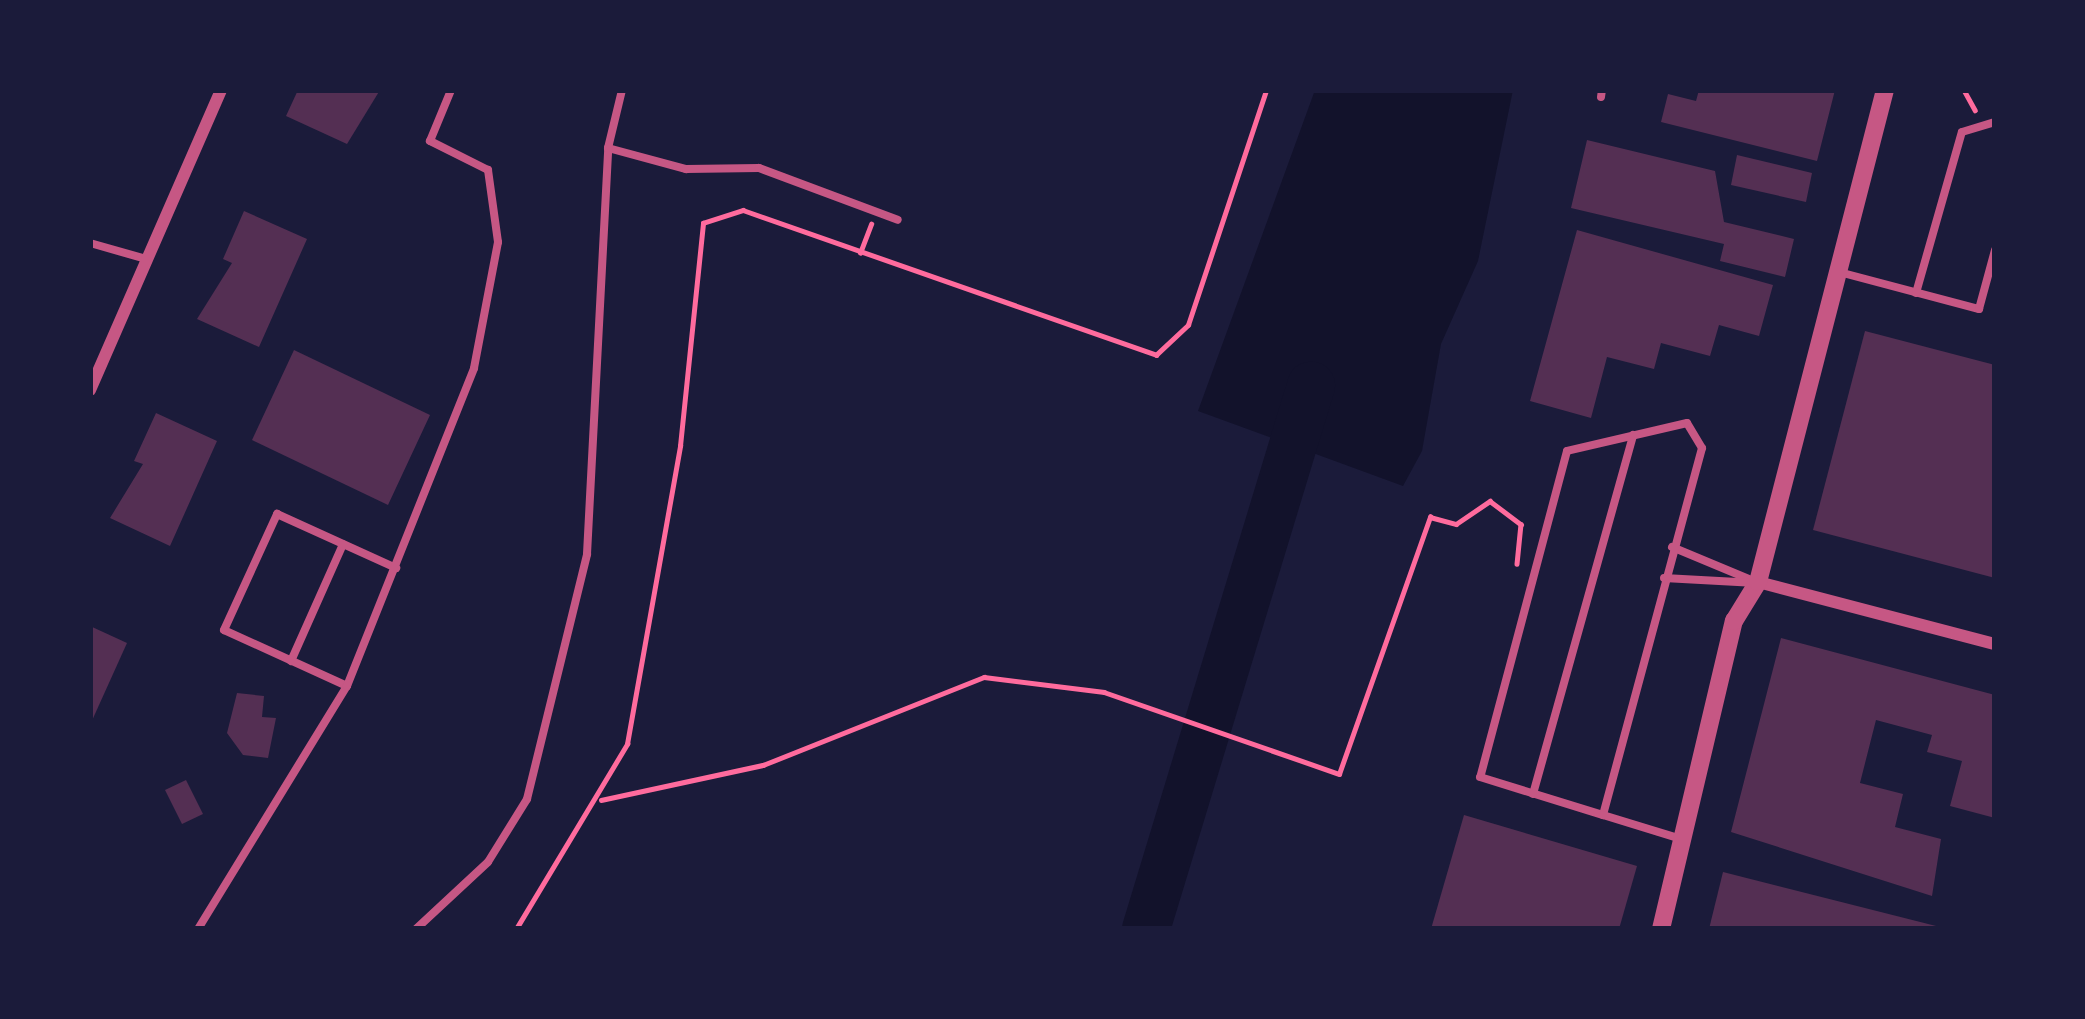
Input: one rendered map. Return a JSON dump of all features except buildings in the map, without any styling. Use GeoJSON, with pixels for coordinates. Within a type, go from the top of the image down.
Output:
{"type":"FeatureCollection","features":[{"type":"Feature","properties":{"kind":"street"},"geometry":{"type":"LineString","coordinates":[[90,390],[221,90]]}},
{"type":"Feature","properties":{"kind":"street"},"geometry":{"type":"LineString","coordinates":[[1661,929],[1686,840],[1734,621],[1757,582],[1885,90]]}},
{"type":"Feature","properties":{"kind":"street"},"geometry":{"type":"LineString","coordinates":[[1757,582],[1995,644]]}},
{"type":"Feature","properties":{"kind":"lane"},"geometry":{"type":"LineString","coordinates":[[198,929],[347,686],[474,368],[498,242],[488,170],[430,141],[451,90]]}},
{"type":"Feature","properties":{"kind":"lane"},"geometry":{"type":"LineString","coordinates":[[416,929],[488,862],[527,800],[582,576],[597,490],[608,148],[622,90]]}},
{"type":"Feature","properties":{"kind":"lane"},"geometry":{"type":"LineString","coordinates":[[1916,292],[1962,132],[1995,122]]}},
{"type":"Feature","properties":{"kind":"lane"},"geometry":{"type":"LineString","coordinates":[[608,148],[686,169],[759,168],[898,220]]}},
{"type":"Feature","properties":{"kind":"lane"},"geometry":{"type":"LineString","coordinates":[[90,243],[148,260]]}},
{"type":"Feature","properties":{"kind":"lane"},"geometry":{"type":"LineString","coordinates":[[1838,272],[1979,309],[1995,250]]}},
{"type":"Feature","properties":{"kind":"lane"},"geometry":{"type":"LineString","coordinates":[[1603,815],[1702,448],[1687,423],[1567,451],[1480,777],[1533,794],[1686,840]]}},
{"type":"Feature","properties":{"kind":"lane"},"geometry":{"type":"LineString","coordinates":[[1533,794],[1633,433]]}},
{"type":"Feature","properties":{"kind":"lane"},"geometry":{"type":"LineString","coordinates":[[347,686],[224,630],[277,514],[396,568]]}},
{"type":"Feature","properties":{"kind":"lane"},"geometry":{"type":"LineString","coordinates":[[291,661],[343,544]]}},
{"type":"Feature","properties":{"kind":"lane"},"geometry":{"type":"LineString","coordinates":[[1672,547],[1757,582]]}},
{"type":"Feature","properties":{"kind":"lane"},"geometry":{"type":"LineString","coordinates":[[1664,578],[1757,582]]}},
{"type":"Feature","properties":{"kind":"path"},"geometry":{"type":"LineString","coordinates":[[516,929],[601,800],[626,744],[662,572],[703,224],[734,208],[1156,355],[1188,325],[1266,90]]}},
{"type":"Feature","properties":{"kind":"path"},"geometry":{"type":"LineString","coordinates":[[1964,90],[1975,110]]}},
{"type":"Feature","properties":{"kind":"path"},"geometry":{"type":"LineString","coordinates":[[860,253],[875,211]]}},
{"type":"Feature","properties":{"kind":"path"},"geometry":{"type":"LineString","coordinates":[[601,800],[763,765],[984,677],[1104,692],[1339,774],[1430,518],[1456,524],[1490,501],[1521,524],[1510,562],[1535,570]]}},
{"type":"Feature","properties":{"kind":"shaded area"},"geometry":{"type":"Polygon","coordinates":[[[1315,90],[1513,90],[1478,261],[1441,344],[1422,451],[1403,486],[1198,411],[1315,90]]]}},
{"type":"Feature","properties":{"kind":"waterway"},"geometry":{"type":"LineString","coordinates":[[1146,929],[1311,386]]}}]}
